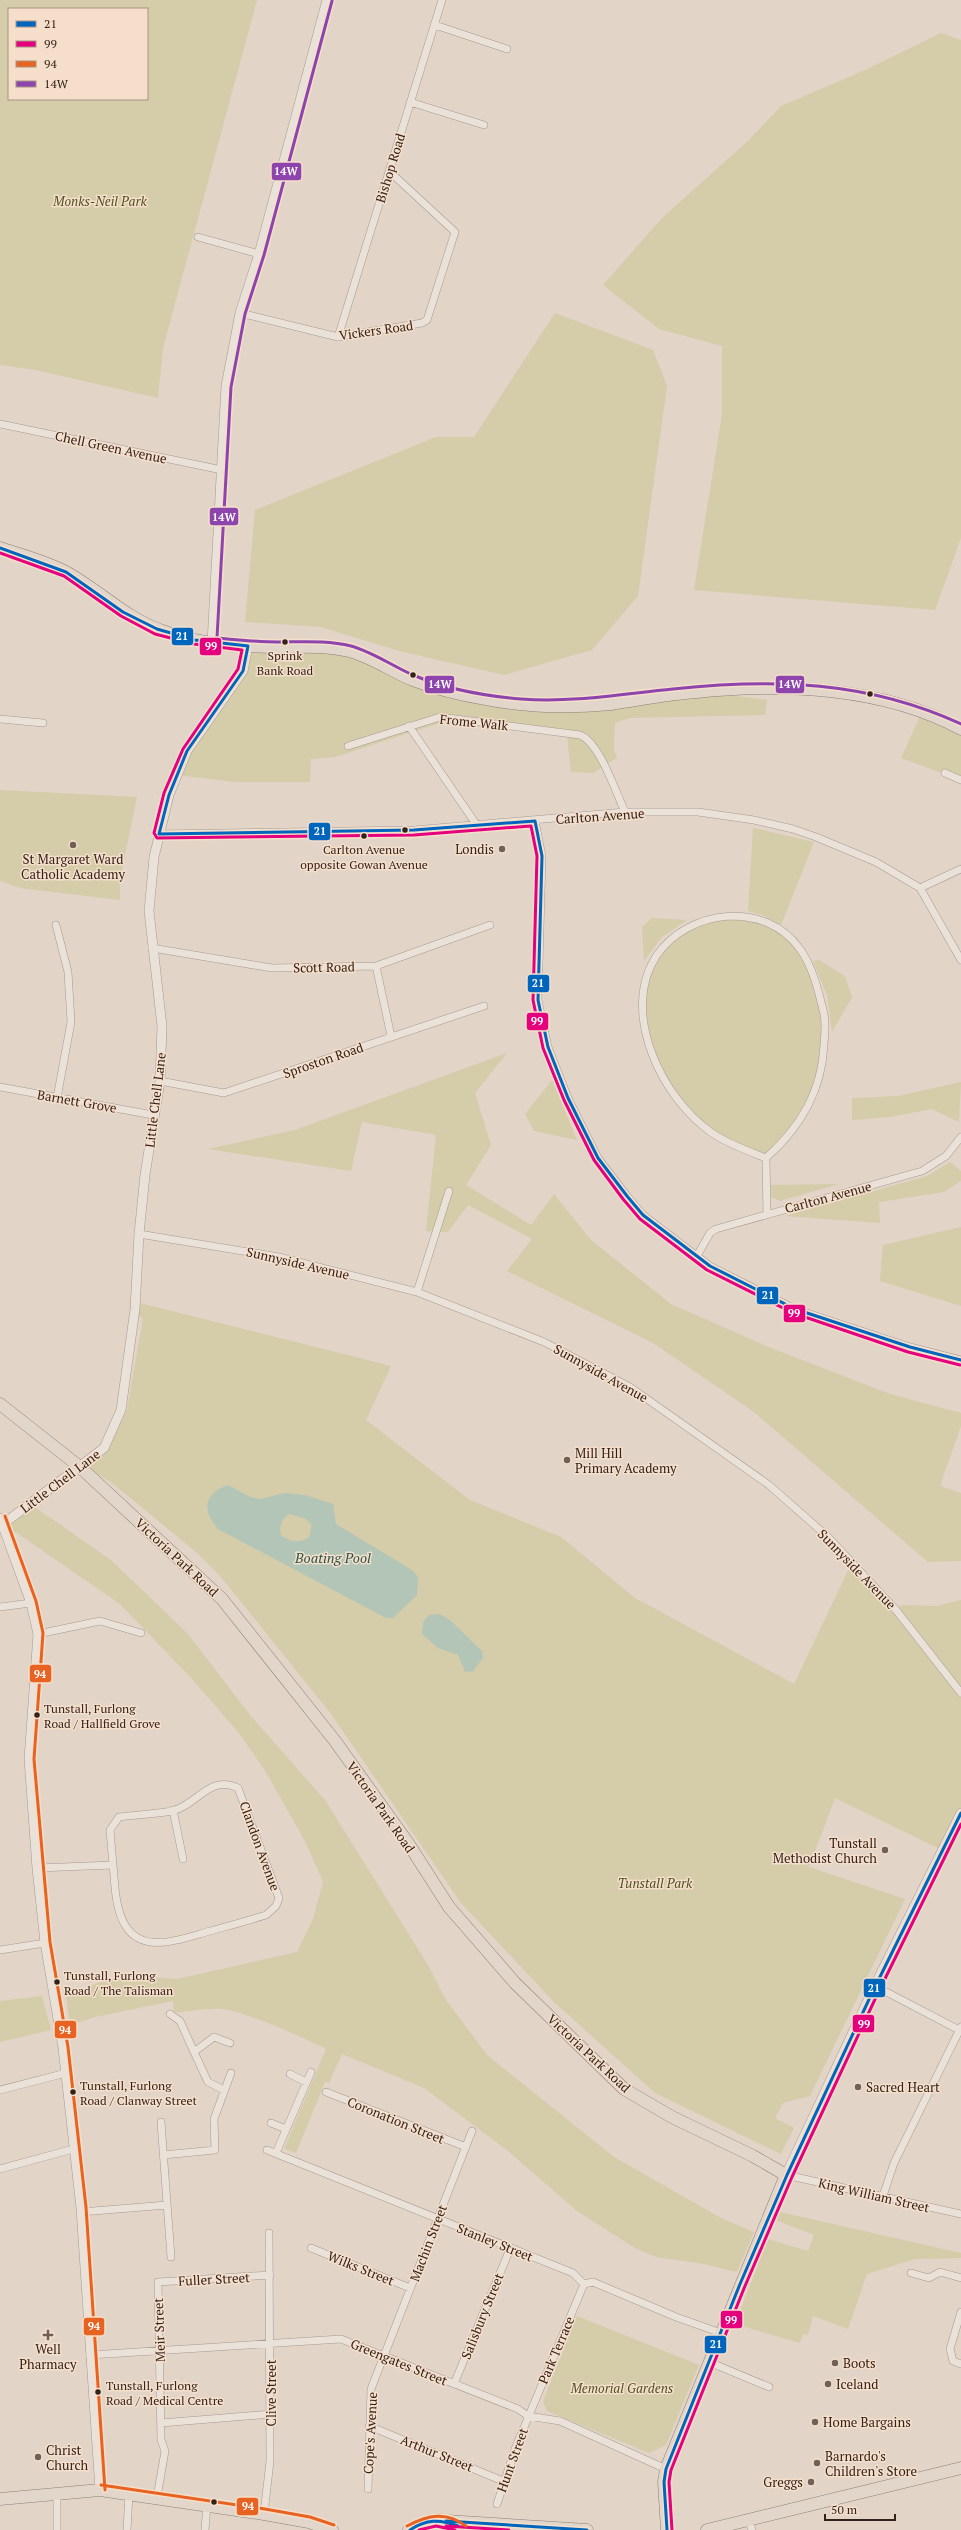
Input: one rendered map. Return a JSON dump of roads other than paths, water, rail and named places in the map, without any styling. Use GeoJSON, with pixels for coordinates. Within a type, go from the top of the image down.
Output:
{"type":"FeatureCollection","features":[{"type":"Feature","properties":{"kind":"main road"},"geometry":{"type":"LineString","coordinates":[[0,548],[40,560],[66,572],[111,605],[145,624],[162,631],[212,643],[248,646],[320,646],[351,652],[412,680],[436,688],[486,700],[516,704],[577,706],[699,691],[758,688],[814,691],[866,696],[922,712],[961,729]]}},
{"type":"Feature","properties":{"kind":"main road","name":"Victoria Park Road"},"geometry":{"type":"LineString","coordinates":[[0,1404],[80,1467],[222,1599],[335,1741],[408,1843],[449,1907],[515,1983],[624,2089],[672,2117],[753,2156],[786,2175]]}},
{"type":"Feature","properties":{"kind":"main road"},"geometry":{"type":"LineString","coordinates":[[666,2530],[664,2482],[666,2469],[786,2175]]}},
{"type":"Feature","properties":{"kind":"main road"},"geometry":{"type":"LineString","coordinates":[[707,2530],[751,2525],[961,2468]]}},
{"type":"Feature","properties":{"kind":"main road"},"geometry":{"type":"LineString","coordinates":[[0,2499],[100,2490],[207,2504],[309,2522],[332,2530]]}},
{"type":"Feature","properties":{"kind":"main road"},"geometry":{"type":"LineString","coordinates":[[411,2529],[422,2522],[436,2519],[516,2527],[587,2530]]}},
{"type":"Feature","properties":{"kind":"main road"},"geometry":{"type":"LineString","coordinates":[[446,2521],[463,2530]]}},
{"type":"Feature","properties":{"kind":"street"},"geometry":{"type":"LineString","coordinates":[[212,643],[226,386],[240,313],[259,254],[327,0]]}},
{"type":"Feature","properties":{"kind":"street","name":"Bishop Road"},"geometry":{"type":"LineString","coordinates":[[338,337],[442,0]]}},
{"type":"Feature","properties":{"kind":"street"},"geometry":{"type":"LineString","coordinates":[[435,25],[507,49]]}},
{"type":"Feature","properties":{"kind":"street"},"geometry":{"type":"LineString","coordinates":[[410,102],[484,125]]}},
{"type":"Feature","properties":{"kind":"street","name":"Vickers Road"},"geometry":{"type":"LineString","coordinates":[[240,313],[338,337],[422,323],[427,320],[455,232],[389,171]]}},
{"type":"Feature","properties":{"kind":"street"},"geometry":{"type":"LineString","coordinates":[[198,237],[259,254]]}},
{"type":"Feature","properties":{"kind":"street","name":"Chell Green Avenue"},"geometry":{"type":"LineString","coordinates":[[0,424],[222,470]]}},
{"type":"Feature","properties":{"kind":"street","name":"Little Chell Lane"},"geometry":{"type":"LineString","coordinates":[[1,1521],[80,1467],[104,1448],[121,1410],[135,1309],[139,1234],[153,1115],[160,1081],[162,1026],[149,911],[154,856],[170,795],[187,751],[243,671],[248,646]]}},
{"type":"Feature","properties":{"kind":"street","name":"Frome Walk"},"geometry":{"type":"LineString","coordinates":[[348,746],[440,717],[580,735],[587,738],[597,752],[624,812]]}},
{"type":"Feature","properties":{"kind":"street"},"geometry":{"type":"LineString","coordinates":[[0,719],[43,723]]}},
{"type":"Feature","properties":{"kind":"street"},"geometry":{"type":"LineString","coordinates":[[409,726],[476,824]]}},
{"type":"Feature","properties":{"kind":"street"},"geometry":{"type":"LineString","coordinates":[[945,773],[961,780]]}},
{"type":"Feature","properties":{"kind":"street","name":"Carlton Avenue"},"geometry":{"type":"LineString","coordinates":[[159,834],[414,830],[624,812],[698,812],[793,829],[876,862],[920,888],[961,960]]}},
{"type":"Feature","properties":{"kind":"street"},"geometry":{"type":"LineString","coordinates":[[535,820],[542,856],[538,1000],[551,1054],[568,1098],[598,1158],[643,1215],[710,1266],[795,1308],[910,1347],[961,1360]]}},
{"type":"Feature","properties":{"kind":"street"},"geometry":{"type":"LineString","coordinates":[[920,888],[961,869]]}},
{"type":"Feature","properties":{"kind":"street"},"geometry":{"type":"LineString","coordinates":[[747,916],[780,930],[792,940],[800,949],[808,966],[819,995],[826,1020],[824,1055],[814,1098],[802,1118],[781,1145],[766,1158],[713,1134],[681,1104],[659,1071],[646,1031],[643,1015],[644,986],[657,956],[677,934],[693,924],[710,918],[747,916]]}},
{"type":"Feature","properties":{"kind":"street","name":"Scott Road"},"geometry":{"type":"LineString","coordinates":[[152,948],[272,968],[376,966],[490,925]]}},
{"type":"Feature","properties":{"kind":"street"},"geometry":{"type":"LineString","coordinates":[[56,926],[68,972],[71,1022],[57,1098]]}},
{"type":"Feature","properties":{"kind":"street"},"geometry":{"type":"LineString","coordinates":[[376,966],[391,1036]]}},
{"type":"Feature","properties":{"kind":"street","name":"Sproston Road"},"geometry":{"type":"LineString","coordinates":[[160,1081],[224,1093],[484,1006]]}},
{"type":"Feature","properties":{"kind":"street","name":"Barnett Grove"},"geometry":{"type":"LineString","coordinates":[[0,1088],[153,1115]]}},
{"type":"Feature","properties":{"kind":"street","name":"Carlton Avenue"},"geometry":{"type":"LineString","coordinates":[[697,1256],[710,1233],[716,1229],[922,1171],[946,1156],[961,1137]]}},
{"type":"Feature","properties":{"kind":"street"},"geometry":{"type":"LineString","coordinates":[[766,1158],[767,1214]]}},
{"type":"Feature","properties":{"kind":"street"},"geometry":{"type":"LineString","coordinates":[[417,1292],[449,1191]]}},
{"type":"Feature","properties":{"kind":"street","name":"Sunnyside Avenue"},"geometry":{"type":"LineString","coordinates":[[139,1234],[280,1257],[417,1292],[544,1342],[630,1387],[769,1485],[828,1537],[896,1610],[961,1693]]}},
{"type":"Feature","properties":{"kind":"street"},"geometry":{"type":"LineString","coordinates":[[1,1521],[31,1603],[38,1634],[29,1759],[36,1868],[45,1943],[66,2073],[81,2212],[100,2490]]}},
{"type":"Feature","properties":{"kind":"street"},"geometry":{"type":"LineString","coordinates":[[0,1607],[31,1603]]}},
{"type":"Feature","properties":{"kind":"street"},"geometry":{"type":"LineString","coordinates":[[38,1634],[100,1621],[141,1632]]}},
{"type":"Feature","properties":{"kind":"street","name":"Clandon Avenue"},"geometry":{"type":"LineString","coordinates":[[218,1783],[229,1784],[238,1788],[278,1898],[272,1911],[183,1940],[161,1943],[142,1940],[132,1934],[125,1925],[117,1904],[113,1865],[110,1830],[114,1821],[119,1817],[173,1810],[218,1783]]}},
{"type":"Feature","properties":{"kind":"street"},"geometry":{"type":"LineString","coordinates":[[173,1810],[183,1859]]}},
{"type":"Feature","properties":{"kind":"street"},"geometry":{"type":"LineString","coordinates":[[786,2175],[875,1986],[961,1813]]}},
{"type":"Feature","properties":{"kind":"street"},"geometry":{"type":"LineString","coordinates":[[36,1868],[113,1865]]}},
{"type":"Feature","properties":{"kind":"street"},"geometry":{"type":"LineString","coordinates":[[0,1950],[45,1943]]}},
{"type":"Feature","properties":{"kind":"street"},"geometry":{"type":"LineString","coordinates":[[875,1986],[960,2029],[894,2163],[884,2196]]}},
{"type":"Feature","properties":{"kind":"street"},"geometry":{"type":"LineString","coordinates":[[170,2014],[180,2021],[208,2082],[224,2090]]}},
{"type":"Feature","properties":{"kind":"street"},"geometry":{"type":"LineString","coordinates":[[194,2052],[214,2037],[230,2043]]}},
{"type":"Feature","properties":{"kind":"street"},"geometry":{"type":"LineString","coordinates":[[276,2153],[311,2072]]}},
{"type":"Feature","properties":{"kind":"street"},"geometry":{"type":"LineString","coordinates":[[0,2090],[66,2073]]}},
{"type":"Feature","properties":{"kind":"street"},"geometry":{"type":"LineString","coordinates":[[163,2155],[215,2150],[214,2119],[231,2073]]}},
{"type":"Feature","properties":{"kind":"street"},"geometry":{"type":"LineString","coordinates":[[290,2074],[306,2082]]}},
{"type":"Feature","properties":{"kind":"street","name":"Coronation Street"},"geometry":{"type":"LineString","coordinates":[[326,2092],[466,2148]]}},
{"type":"Feature","properties":{"kind":"street"},"geometry":{"type":"LineString","coordinates":[[160,2122],[171,2257]]}},
{"type":"Feature","properties":{"kind":"street"},"geometry":{"type":"LineString","coordinates":[[271,2123],[286,2130]]}},
{"type":"Feature","properties":{"kind":"street","name":"Machin Street"},"geometry":{"type":"LineString","coordinates":[[383,2354],[472,2131]]}},
{"type":"Feature","properties":{"kind":"street"},"geometry":{"type":"LineString","coordinates":[[0,2169],[73,2149]]}},
{"type":"Feature","properties":{"kind":"street","name":"Stanley Street"},"geometry":{"type":"LineString","coordinates":[[267,2150],[510,2249],[573,2273],[584,2284]]}},
{"type":"Feature","properties":{"kind":"street","name":"King William Street"},"geometry":{"type":"LineString","coordinates":[[786,2175],[961,2214]]}},
{"type":"Feature","properties":{"kind":"street"},"geometry":{"type":"LineString","coordinates":[[81,2212],[167,2204]]}},
{"type":"Feature","properties":{"kind":"street","name":"Clive Street"},"geometry":{"type":"LineString","coordinates":[[264,2514],[270,2461],[271,2414],[272,2344],[269,2233]]}},
{"type":"Feature","properties":{"kind":"street","name":"Wilks Street"},"geometry":{"type":"LineString","coordinates":[[311,2248],[410,2288]]}},
{"type":"Feature","properties":{"kind":"street","name":"Salisbury Street"},"geometry":{"type":"LineString","coordinates":[[454,2384],[510,2249]]}},
{"type":"Feature","properties":{"kind":"street"},"geometry":{"type":"LineString","coordinates":[[911,2273],[929,2278],[940,2272],[961,2278]]}},
{"type":"Feature","properties":{"kind":"street","name":"Fuller Street"},"geometry":{"type":"LineString","coordinates":[[158,2282],[270,2274]]}},
{"type":"Feature","properties":{"kind":"street","name":"Meir Street"},"geometry":{"type":"LineString","coordinates":[[157,2497],[165,2451],[161,2440],[158,2282]]}},
{"type":"Feature","properties":{"kind":"street"},"geometry":{"type":"LineString","coordinates":[[584,2284],[593,2282],[676,2317],[721,2332]]}},
{"type":"Feature","properties":{"kind":"street","name":"Park Terrace"},"geometry":{"type":"LineString","coordinates":[[528,2416],[584,2284]]}},
{"type":"Feature","properties":{"kind":"street"},"geometry":{"type":"LineString","coordinates":[[961,2312],[950,2350],[952,2360],[961,2364]]}},
{"type":"Feature","properties":{"kind":"street","name":"Greengates Street"},"geometry":{"type":"LineString","coordinates":[[90,2355],[341,2339],[383,2354],[518,2409],[528,2416],[560,2421],[666,2469]]}},
{"type":"Feature","properties":{"kind":"street","name":"Cope's Avenue"},"geometry":{"type":"LineString","coordinates":[[368,2489],[371,2389],[383,2354]]}},
{"type":"Feature","properties":{"kind":"street"},"geometry":{"type":"LineString","coordinates":[[709,2362],[769,2387]]}},
{"type":"Feature","properties":{"kind":"street"},"geometry":{"type":"LineString","coordinates":[[161,2423],[271,2414]]}},
{"type":"Feature","properties":{"kind":"street","name":"Hunt Street"},"geometry":{"type":"LineString","coordinates":[[497,2504],[503,2481],[528,2416]]}},
{"type":"Feature","properties":{"kind":"street","name":"Arthur Street"},"geometry":{"type":"LineString","coordinates":[[369,2426],[488,2474],[491,2478],[503,2481]]}},
{"type":"Feature","properties":{"kind":"street"},"geometry":{"type":"LineString","coordinates":[[127,2530],[129,2494]]}},
{"type":"Feature","properties":{"kind":"street"},"geometry":{"type":"LineString","coordinates":[[57,2495],[57,2530]]}},
{"type":"Feature","properties":{"kind":"street"},"geometry":{"type":"LineString","coordinates":[[205,2530],[207,2504]]}},
{"type":"Feature","properties":{"kind":"water","name":"Boating Pool"},"geometry":{"type":"Polygon","coordinates":[[[228,1485],[250,1497],[260,1499],[285,1493],[305,1495],[333,1504],[336,1524],[412,1570],[418,1577],[417,1595],[393,1618],[386,1618],[218,1529],[209,1515],[208,1503],[214,1493],[228,1485]],[[289,1514],[281,1523],[281,1535],[295,1541],[302,1541],[309,1537],[312,1525],[306,1519],[289,1514]]]}},
{"type":"Feature","properties":{"kind":"water"},"geometry":{"type":"Polygon","coordinates":[[[440,1614],[451,1621],[482,1651],[483,1658],[473,1671],[465,1672],[458,1655],[438,1648],[422,1634],[423,1622],[429,1615],[440,1614]]]}},
{"type":"Feature","properties":{"kind":"place","name":"Sprink Bank Road"},"geometry":{"type":"Point","coordinates":[285,642]}},
{"type":"Feature","properties":{"kind":"place","name":"Carlton Avenue opposite Gowan Avenue"},"geometry":{"type":"Point","coordinates":[364,836]}},
{"type":"Feature","properties":{"kind":"place","name":"St Margaret Ward Catholic Academy"},"geometry":{"type":"Point","coordinates":[73,845]}},
{"type":"Feature","properties":{"kind":"place","name":"Londis"},"geometry":{"type":"Point","coordinates":[502,849]}},
{"type":"Feature","properties":{"kind":"place","name":"Mill Hill Primary Academy"},"geometry":{"type":"Point","coordinates":[567,1460]}},
{"type":"Feature","properties":{"kind":"place","name":"Tunstall, Furlong Road / Hallfield Grove"},"geometry":{"type":"Point","coordinates":[37,1715]}},
{"type":"Feature","properties":{"kind":"place","name":"Tunstall Methodist Church"},"geometry":{"type":"Point","coordinates":[885,1850]}},
{"type":"Feature","properties":{"kind":"place","name":"Tunstall, Furlong Road / The Talisman"},"geometry":{"type":"Point","coordinates":[57,1982]}},
{"type":"Feature","properties":{"kind":"place","name":"Sacred Heart"},"geometry":{"type":"Point","coordinates":[858,2087]}},
{"type":"Feature","properties":{"kind":"place","name":"Tunstall, Furlong Road / Clanway Street"},"geometry":{"type":"Point","coordinates":[73,2092]}},
{"type":"Feature","properties":{"kind":"place","name":"Well Pharmacy"},"geometry":{"type":"Point","coordinates":[48,2335]}},
{"type":"Feature","properties":{"kind":"place","name":"Boots"},"geometry":{"type":"Point","coordinates":[835,2363]}},
{"type":"Feature","properties":{"kind":"place","name":"Iceland"},"geometry":{"type":"Point","coordinates":[828,2384]}},
{"type":"Feature","properties":{"kind":"place","name":"Tunstall, Furlong Road / Medical Centre"},"geometry":{"type":"Point","coordinates":[98,2392]}},
{"type":"Feature","properties":{"kind":"place","name":"Home Bargains"},"geometry":{"type":"Point","coordinates":[815,2422]}},
{"type":"Feature","properties":{"kind":"place","name":"Christ Church"},"geometry":{"type":"Point","coordinates":[38,2457]}},
{"type":"Feature","properties":{"kind":"place","name":"Barnardo's Children's Store"},"geometry":{"type":"Point","coordinates":[817,2463]}},
{"type":"Feature","properties":{"kind":"place","name":"Greggs"},"geometry":{"type":"Point","coordinates":[811,2482]}},
{"type":"Feature","properties":{"kind":"park label","name":"Monks-Neil Park"},"geometry":{"type":"Point","coordinates":[100,201]}},
{"type":"Feature","properties":{"kind":"park label","name":"Tunstall Park"},"geometry":{"type":"Point","coordinates":[655,1883]}},
{"type":"Feature","properties":{"kind":"park label","name":"Memorial Gardens"},"geometry":{"type":"Point","coordinates":[622,2388]}}]}
